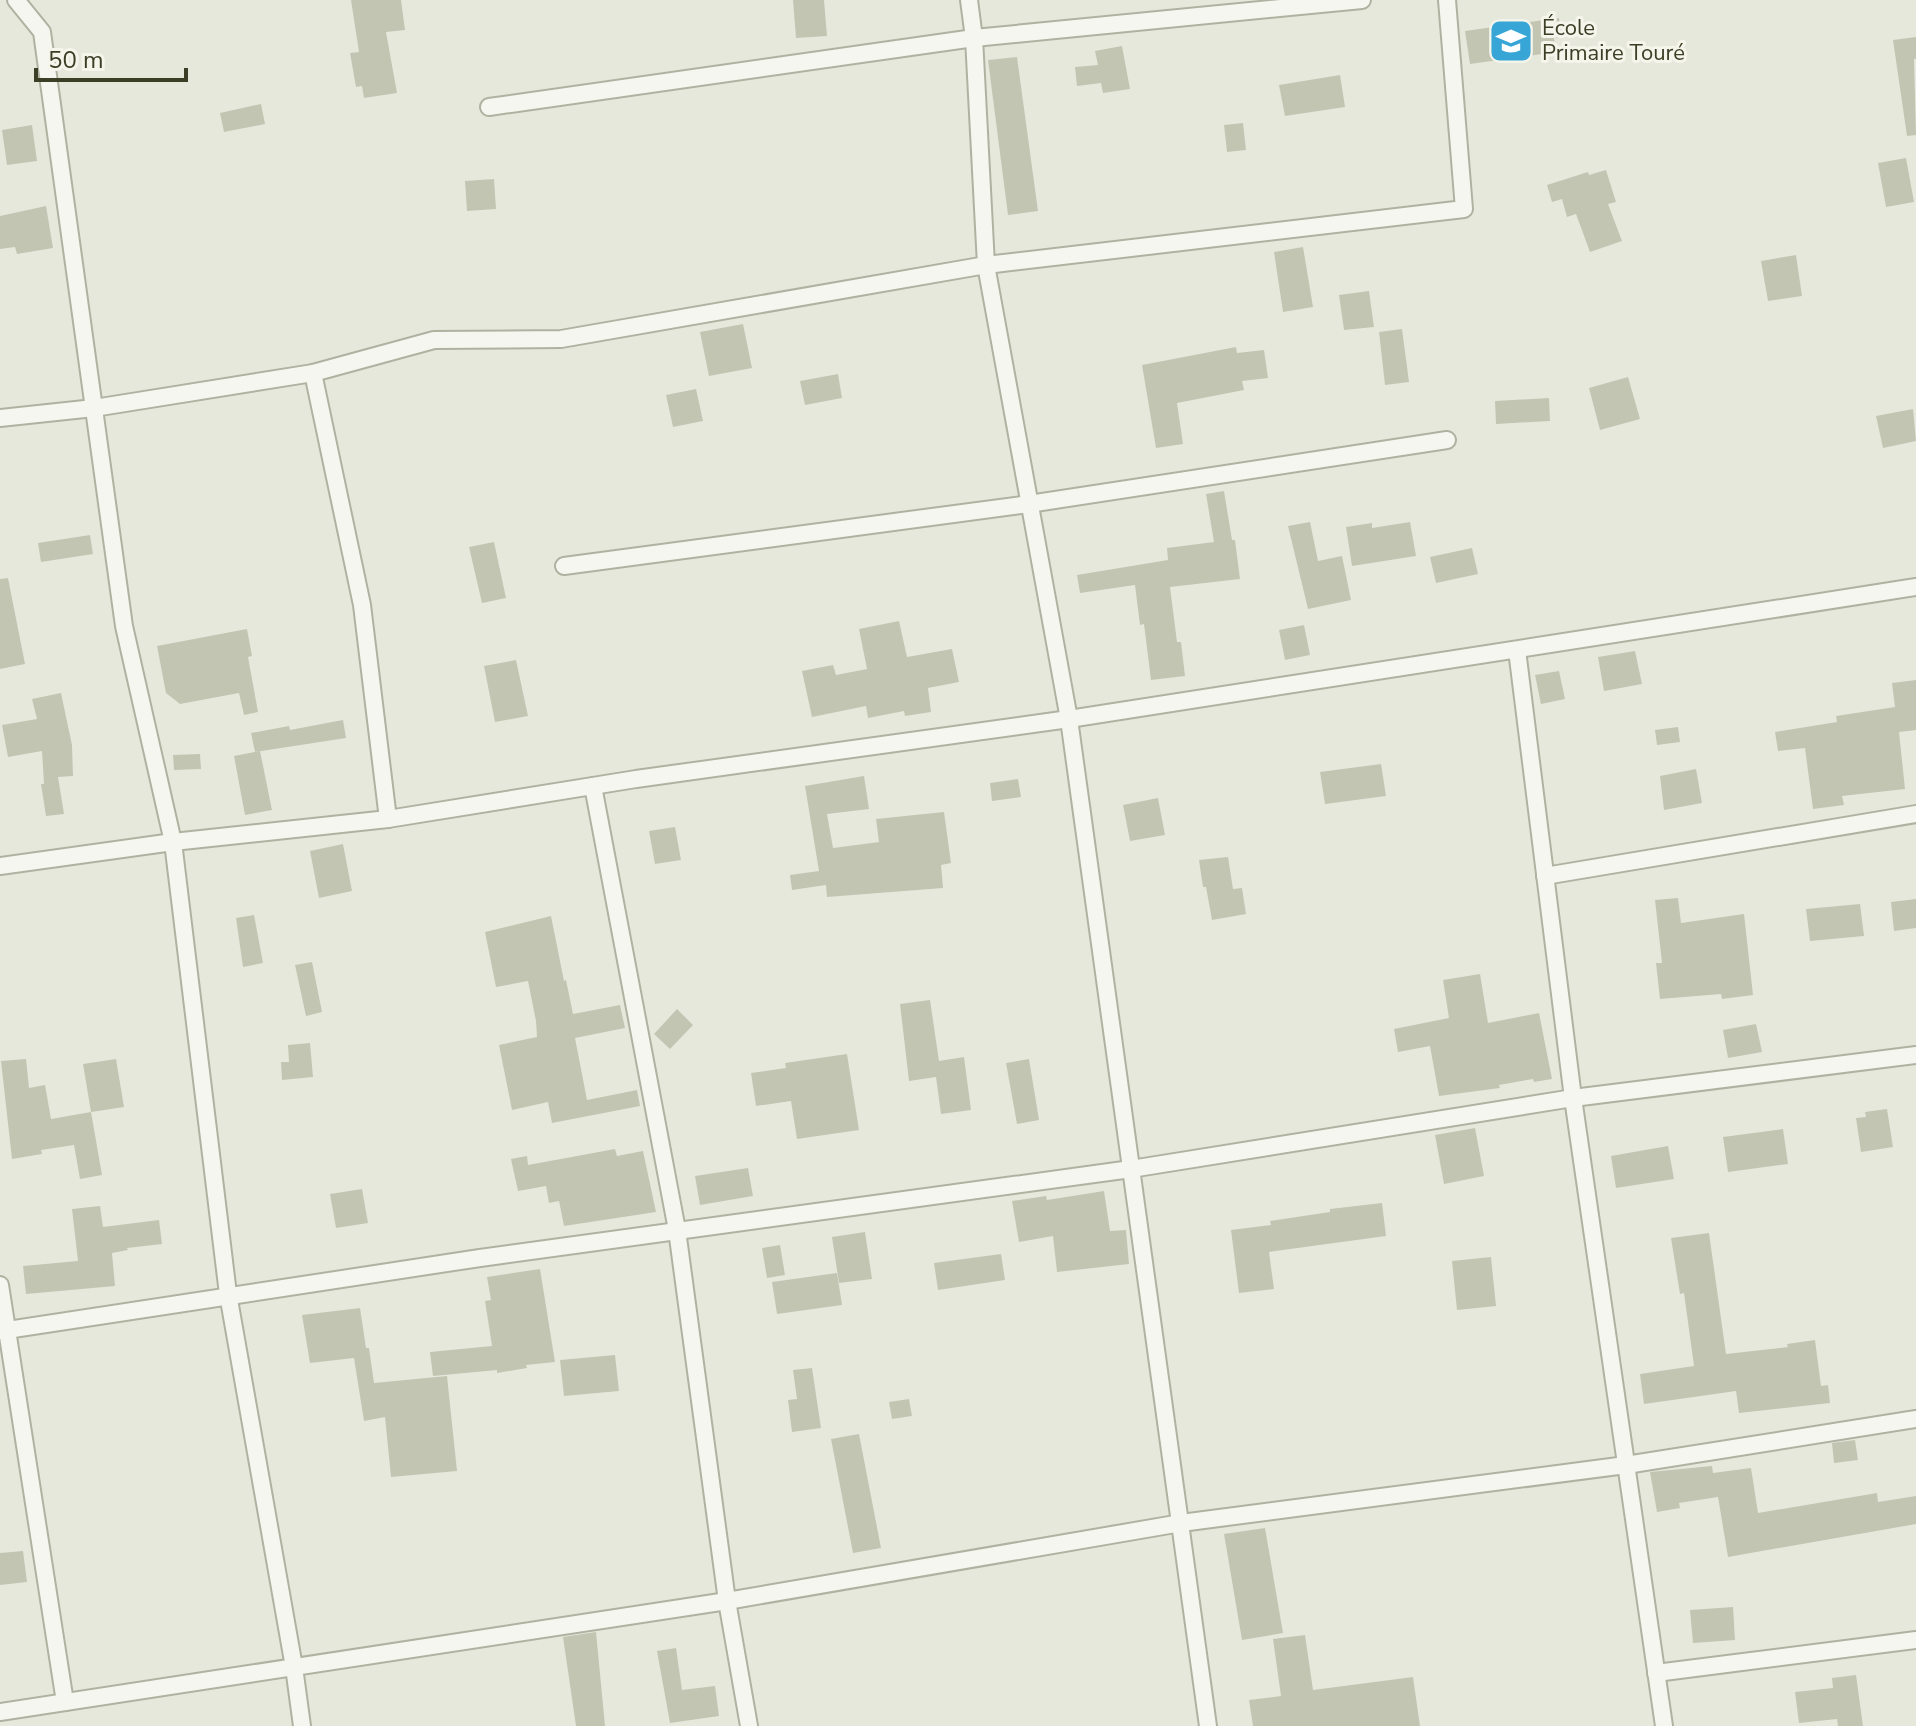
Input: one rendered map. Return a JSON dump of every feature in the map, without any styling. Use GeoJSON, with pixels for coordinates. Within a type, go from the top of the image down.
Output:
{"type":"FeatureCollection","features":[{"type":"Feature","properties":{"kind":"street"},"geometry":{"type":"LineString","coordinates":[[16,0],[42,32],[124,626],[173,842],[228,1294],[302,1726]]}},
{"type":"Feature","properties":{"kind":"street"},"geometry":{"type":"LineString","coordinates":[[969,0],[974,38],[986,265],[1069,719],[1208,1726]]}},
{"type":"Feature","properties":{"kind":"street"},"geometry":{"type":"LineString","coordinates":[[489,107],[974,38],[1362,0]]}},
{"type":"Feature","properties":{"kind":"street"},"geometry":{"type":"LineString","coordinates":[[0,418],[94,408],[313,373],[434,340],[561,339],[986,265],[1464,209],[1447,0]]}},
{"type":"Feature","properties":{"kind":"street"},"geometry":{"type":"LineString","coordinates":[[313,373],[362,605],[388,819]]}},
{"type":"Feature","properties":{"kind":"street"},"geometry":{"type":"LineString","coordinates":[[564,566],[1029,504],[1447,440]]}},
{"type":"Feature","properties":{"kind":"street"},"geometry":{"type":"LineString","coordinates":[[0,866],[173,842],[388,819],[593,786],[1069,719],[1916,587]]}},
{"type":"Feature","properties":{"kind":"street"},"geometry":{"type":"LineString","coordinates":[[1517,650],[1573,1098],[1664,1726]]}},
{"type":"Feature","properties":{"kind":"street"},"geometry":{"type":"LineString","coordinates":[[593,786],[677,1230],[727,1601],[749,1726]]}},
{"type":"Feature","properties":{"kind":"street"},"geometry":{"type":"LineString","coordinates":[[1545,876],[1916,814]]}},
{"type":"Feature","properties":{"kind":"street"},"geometry":{"type":"LineString","coordinates":[[3,1330],[228,1294],[1131,1169],[1573,1098],[1916,1055]]}},
{"type":"Feature","properties":{"kind":"street"},"geometry":{"type":"LineString","coordinates":[[0,1285],[3,1330],[65,1702]]}},
{"type":"Feature","properties":{"kind":"street"},"geometry":{"type":"LineString","coordinates":[[0,1712],[727,1601],[1181,1523],[1626,1465],[1916,1419]]}},
{"type":"Feature","properties":{"kind":"street"},"geometry":{"type":"LineString","coordinates":[[1656,1673],[1916,1640]]}},
{"type":"Feature","properties":{"kind":"building"},"geometry":{"type":"Polygon","coordinates":[[[351,0],[401,0],[405,30],[386,32],[397,93],[364,98],[362,86],[356,87],[350,53],[359,52],[351,0]]]}},
{"type":"Feature","properties":{"kind":"building"},"geometry":{"type":"Polygon","coordinates":[[[793,0],[824,0],[827,36],[796,38],[793,0]]]}},
{"type":"Feature","properties":{"kind":"building"},"geometry":{"type":"Polygon","coordinates":[[[1559,18],[1562,37],[1554,38],[1556,52],[1470,64],[1465,31],[1559,18]]]}},
{"type":"Feature","properties":{"kind":"building"},"geometry":{"type":"Polygon","coordinates":[[[1916,37],[1916,135],[1907,136],[1893,40],[1916,37]]]}},
{"type":"Feature","properties":{"kind":"building"},"geometry":{"type":"Polygon","coordinates":[[[1122,46],[1130,89],[1103,93],[1101,83],[1077,86],[1075,67],[1098,65],[1095,51],[1122,46]]]}},
{"type":"Feature","properties":{"kind":"building"},"geometry":{"type":"Polygon","coordinates":[[[1017,57],[1038,211],[1008,215],[988,60],[1017,57]]]}},
{"type":"Feature","properties":{"kind":"building"},"geometry":{"type":"Polygon","coordinates":[[[1340,75],[1345,107],[1285,116],[1279,85],[1340,75]]]}},
{"type":"Feature","properties":{"kind":"building"},"geometry":{"type":"Polygon","coordinates":[[[261,104],[265,124],[224,132],[220,113],[261,104]]]}},
{"type":"Feature","properties":{"kind":"building"},"geometry":{"type":"Polygon","coordinates":[[[1243,123],[1246,150],[1227,152],[1224,125],[1243,123]]]}},
{"type":"Feature","properties":{"kind":"building"},"geometry":{"type":"Polygon","coordinates":[[[32,125],[37,161],[7,165],[2,130],[32,125]]]}},
{"type":"Feature","properties":{"kind":"building"},"geometry":{"type":"Polygon","coordinates":[[[1906,158],[1914,202],[1886,207],[1878,163],[1906,158]]]}},
{"type":"Feature","properties":{"kind":"building"},"geometry":{"type":"Polygon","coordinates":[[[1606,170],[1616,202],[1608,204],[1622,241],[1590,252],[1576,214],[1567,217],[1562,199],[1552,202],[1547,185],[1588,172],[1589,175],[1606,170]]]}},
{"type":"Feature","properties":{"kind":"building"},"geometry":{"type":"Polygon","coordinates":[[[494,179],[496,209],[467,211],[465,181],[494,179]]]}},
{"type":"Feature","properties":{"kind":"building"},"geometry":{"type":"Polygon","coordinates":[[[46,206],[53,248],[17,254],[15,247],[0,249],[0,216],[46,206]]]}},
{"type":"Feature","properties":{"kind":"building"},"geometry":{"type":"Polygon","coordinates":[[[1303,247],[1313,307],[1283,312],[1274,252],[1303,247]]]}},
{"type":"Feature","properties":{"kind":"building"},"geometry":{"type":"Polygon","coordinates":[[[1796,255],[1802,296],[1768,301],[1761,261],[1796,255]]]}},
{"type":"Feature","properties":{"kind":"building"},"geometry":{"type":"Polygon","coordinates":[[[1369,291],[1374,327],[1344,330],[1339,295],[1369,291]]]}},
{"type":"Feature","properties":{"kind":"building"},"geometry":{"type":"Polygon","coordinates":[[[743,324],[752,368],[709,376],[700,332],[743,324]]]}},
{"type":"Feature","properties":{"kind":"building"},"geometry":{"type":"Polygon","coordinates":[[[1402,329],[1409,382],[1385,385],[1379,332],[1402,329]]]}},
{"type":"Feature","properties":{"kind":"building"},"geometry":{"type":"Polygon","coordinates":[[[1236,347],[1237,353],[1264,350],[1268,378],[1242,381],[1244,390],[1177,403],[1183,444],[1156,448],[1142,365],[1236,347]]]}},
{"type":"Feature","properties":{"kind":"building"},"geometry":{"type":"Polygon","coordinates":[[[838,374],[842,398],[805,405],[800,381],[838,374]]]}},
{"type":"Feature","properties":{"kind":"building"},"geometry":{"type":"Polygon","coordinates":[[[1628,377],[1640,419],[1600,430],[1589,388],[1628,377]]]}},
{"type":"Feature","properties":{"kind":"building"},"geometry":{"type":"Polygon","coordinates":[[[696,389],[703,421],[673,427],[666,395],[696,389]]]}},
{"type":"Feature","properties":{"kind":"building"},"geometry":{"type":"Polygon","coordinates":[[[1549,398],[1550,421],[1496,424],[1495,401],[1549,398]]]}},
{"type":"Feature","properties":{"kind":"building"},"geometry":{"type":"Polygon","coordinates":[[[1913,409],[1916,441],[1883,448],[1876,416],[1913,409]]]}},
{"type":"Feature","properties":{"kind":"building"},"geometry":{"type":"Polygon","coordinates":[[[1224,491],[1240,579],[1170,587],[1185,676],[1151,680],[1135,585],[1080,593],[1077,575],[1168,560],[1167,548],[1214,542],[1206,494],[1224,491]]]}},
{"type":"Feature","properties":{"kind":"building"},"geometry":{"type":"Polygon","coordinates":[[[1310,522],[1318,561],[1342,556],[1351,600],[1308,609],[1288,526],[1310,522]]]}},
{"type":"Feature","properties":{"kind":"building"},"geometry":{"type":"Polygon","coordinates":[[[1410,522],[1416,556],[1352,566],[1346,527],[1372,523],[1372,528],[1410,522]]]}},
{"type":"Feature","properties":{"kind":"building"},"geometry":{"type":"Polygon","coordinates":[[[90,535],[93,554],[41,562],[38,543],[90,535]]]}},
{"type":"Feature","properties":{"kind":"building"},"geometry":{"type":"Polygon","coordinates":[[[494,542],[506,598],[482,603],[469,547],[494,542]]]}},
{"type":"Feature","properties":{"kind":"building"},"geometry":{"type":"Polygon","coordinates":[[[1472,548],[1478,574],[1436,583],[1430,557],[1472,548]]]}},
{"type":"Feature","properties":{"kind":"building"},"geometry":{"type":"Polygon","coordinates":[[[8,578],[25,664],[0,669],[0,579],[8,578]]]}},
{"type":"Feature","properties":{"kind":"building"},"geometry":{"type":"Polygon","coordinates":[[[899,621],[907,657],[952,649],[959,682],[928,688],[931,712],[905,716],[904,711],[868,718],[866,706],[812,717],[802,671],[833,665],[836,675],[867,669],[859,629],[899,621]]]}},
{"type":"Feature","properties":{"kind":"building"},"geometry":{"type":"Polygon","coordinates":[[[1304,625],[1310,655],[1285,660],[1279,630],[1304,625]]]}},
{"type":"Feature","properties":{"kind":"building"},"geometry":{"type":"Polygon","coordinates":[[[247,629],[252,656],[248,657],[258,712],[244,715],[239,693],[180,704],[166,693],[157,646],[247,629]]]}},
{"type":"Feature","properties":{"kind":"building"},"geometry":{"type":"Polygon","coordinates":[[[1635,651],[1642,684],[1604,691],[1598,657],[1635,651]]]}},
{"type":"Feature","properties":{"kind":"building"},"geometry":{"type":"Polygon","coordinates":[[[516,660],[528,716],[495,722],[484,666],[516,660]]]}},
{"type":"Feature","properties":{"kind":"building"},"geometry":{"type":"Polygon","coordinates":[[[1559,671],[1565,699],[1541,704],[1535,675],[1559,671]]]}},
{"type":"Feature","properties":{"kind":"building"},"geometry":{"type":"Polygon","coordinates":[[[1916,680],[1916,730],[1899,732],[1905,789],[1842,796],[1844,805],[1813,809],[1805,748],[1778,751],[1775,732],[1837,722],[1836,716],[1895,707],[1892,683],[1916,680]]]}},
{"type":"Feature","properties":{"kind":"building"},"geometry":{"type":"Polygon","coordinates":[[[61,693],[72,745],[73,776],[58,777],[64,814],[46,816],[41,784],[44,784],[42,751],[8,757],[2,725],[37,719],[32,699],[61,693]]]}},
{"type":"Feature","properties":{"kind":"building"},"geometry":{"type":"Polygon","coordinates":[[[343,720],[346,738],[255,752],[251,733],[289,726],[290,730],[343,720]]]}},
{"type":"Feature","properties":{"kind":"building"},"geometry":{"type":"Polygon","coordinates":[[[1678,727],[1680,742],[1657,745],[1655,730],[1678,727]]]}},
{"type":"Feature","properties":{"kind":"building"},"geometry":{"type":"Polygon","coordinates":[[[260,751],[272,810],[245,815],[234,756],[260,751]]]}},
{"type":"Feature","properties":{"kind":"building"},"geometry":{"type":"Polygon","coordinates":[[[200,754],[201,769],[174,770],[173,755],[200,754]]]}},
{"type":"Feature","properties":{"kind":"building"},"geometry":{"type":"Polygon","coordinates":[[[1381,764],[1386,796],[1325,804],[1320,772],[1381,764]]]}},
{"type":"Feature","properties":{"kind":"building"},"geometry":{"type":"Polygon","coordinates":[[[1696,769],[1702,803],[1664,810],[1660,776],[1696,769]]]}},
{"type":"Feature","properties":{"kind":"building"},"geometry":{"type":"Polygon","coordinates":[[[864,776],[869,809],[827,814],[833,848],[879,842],[876,819],[944,812],[951,863],[941,865],[943,888],[827,897],[826,885],[792,890],[790,875],[819,871],[805,786],[864,776]]]}},
{"type":"Feature","properties":{"kind":"building"},"geometry":{"type":"Polygon","coordinates":[[[1018,779],[1021,797],[992,801],[990,783],[1018,779]]]}},
{"type":"Feature","properties":{"kind":"building"},"geometry":{"type":"Polygon","coordinates":[[[1158,798],[1165,835],[1130,841],[1123,805],[1158,798]]]}},
{"type":"Feature","properties":{"kind":"building"},"geometry":{"type":"Polygon","coordinates":[[[675,827],[681,860],[655,864],[649,831],[675,827]]]}},
{"type":"Feature","properties":{"kind":"building"},"geometry":{"type":"Polygon","coordinates":[[[343,844],[352,891],[319,898],[310,851],[343,844]]]}},
{"type":"Feature","properties":{"kind":"building"},"geometry":{"type":"Polygon","coordinates":[[[1228,857],[1233,889],[1242,888],[1246,914],[1212,920],[1199,860],[1228,857]]]}},
{"type":"Feature","properties":{"kind":"building"},"geometry":{"type":"Polygon","coordinates":[[[1678,898],[1681,923],[1744,914],[1753,995],[1722,999],[1721,994],[1660,999],[1656,963],[1662,963],[1655,900],[1678,898]]]}},
{"type":"Feature","properties":{"kind":"building"},"geometry":{"type":"Polygon","coordinates":[[[1916,899],[1916,928],[1894,931],[1891,902],[1916,899]]]}},
{"type":"Feature","properties":{"kind":"building"},"geometry":{"type":"Polygon","coordinates":[[[1860,904],[1864,936],[1810,941],[1806,909],[1860,904]]]}},
{"type":"Feature","properties":{"kind":"building"},"geometry":{"type":"Polygon","coordinates":[[[254,915],[263,963],[243,967],[236,918],[254,915]]]}},
{"type":"Feature","properties":{"kind":"building"},"geometry":{"type":"Polygon","coordinates":[[[551,916],[573,1014],[620,1005],[625,1028],[575,1038],[587,1100],[637,1090],[640,1106],[552,1123],[548,1102],[512,1110],[499,1045],[537,1037],[536,1021],[528,981],[496,987],[485,932],[551,916]]]}},
{"type":"Feature","properties":{"kind":"building"},"geometry":{"type":"Polygon","coordinates":[[[312,962],[322,1012],[306,1016],[295,965],[312,962]]]}},
{"type":"Feature","properties":{"kind":"building"},"geometry":{"type":"Polygon","coordinates":[[[1480,974],[1488,1023],[1539,1013],[1552,1079],[1534,1082],[1533,1079],[1499,1085],[1500,1088],[1439,1096],[1430,1046],[1398,1052],[1394,1029],[1449,1018],[1443,980],[1480,974]]]}},
{"type":"Feature","properties":{"kind":"building"},"geometry":{"type":"Polygon","coordinates":[[[930,1000],[939,1061],[964,1057],[971,1110],[941,1114],[936,1077],[909,1081],[900,1004],[930,1000]]]}},
{"type":"Feature","properties":{"kind":"building"},"geometry":{"type":"Polygon","coordinates":[[[677,1009],[693,1025],[670,1049],[654,1034],[677,1009]]]}},
{"type":"Feature","properties":{"kind":"building"},"geometry":{"type":"Polygon","coordinates":[[[1756,1024],[1762,1052],[1728,1058],[1723,1030],[1756,1024]]]}},
{"type":"Feature","properties":{"kind":"building"},"geometry":{"type":"Polygon","coordinates":[[[310,1043],[313,1077],[282,1080],[281,1062],[289,1062],[288,1045],[310,1043]]]}},
{"type":"Feature","properties":{"kind":"building"},"geometry":{"type":"Polygon","coordinates":[[[847,1054],[859,1130],[797,1139],[791,1101],[756,1106],[751,1073],[786,1068],[785,1063],[847,1054]]]}},
{"type":"Feature","properties":{"kind":"building"},"geometry":{"type":"Polygon","coordinates":[[[26,1059],[29,1088],[45,1085],[51,1119],[91,1112],[102,1175],[80,1179],[74,1145],[12,1159],[1,1061],[26,1059]]]}},
{"type":"Feature","properties":{"kind":"building"},"geometry":{"type":"Polygon","coordinates":[[[116,1059],[124,1107],[91,1112],[83,1064],[116,1059]]]}},
{"type":"Feature","properties":{"kind":"building"},"geometry":{"type":"Polygon","coordinates":[[[1029,1059],[1039,1120],[1017,1124],[1006,1063],[1029,1059]]]}},
{"type":"Feature","properties":{"kind":"building"},"geometry":{"type":"Polygon","coordinates":[[[1887,1109],[1893,1147],[1861,1152],[1856,1118],[1866,1117],[1865,1112],[1887,1109]]]}},
{"type":"Feature","properties":{"kind":"building"},"geometry":{"type":"Polygon","coordinates":[[[1475,1128],[1484,1176],[1444,1184],[1435,1135],[1475,1128]]]}},
{"type":"Feature","properties":{"kind":"building"},"geometry":{"type":"Polygon","coordinates":[[[1783,1129],[1788,1164],[1728,1172],[1723,1137],[1783,1129]]]}},
{"type":"Feature","properties":{"kind":"building"},"geometry":{"type":"Polygon","coordinates":[[[1668,1146],[1674,1179],[1616,1188],[1611,1156],[1668,1146]]]}},
{"type":"Feature","properties":{"kind":"building"},"geometry":{"type":"Polygon","coordinates":[[[615,1149],[617,1156],[643,1151],[656,1212],[564,1226],[559,1201],[549,1203],[546,1186],[518,1191],[511,1159],[527,1156],[528,1165],[615,1149]]]}},
{"type":"Feature","properties":{"kind":"building"},"geometry":{"type":"Polygon","coordinates":[[[748,1168],[753,1196],[700,1205],[695,1176],[748,1168]]]}},
{"type":"Feature","properties":{"kind":"building"},"geometry":{"type":"Polygon","coordinates":[[[362,1189],[368,1223],[336,1228],[330,1194],[362,1189]]]}},
{"type":"Feature","properties":{"kind":"building"},"geometry":{"type":"Polygon","coordinates":[[[1104,1191],[1110,1231],[1126,1230],[1129,1264],[1057,1272],[1053,1236],[1019,1242],[1012,1201],[1046,1196],[1047,1200],[1104,1191]]]}},
{"type":"Feature","properties":{"kind":"building"},"geometry":{"type":"Polygon","coordinates":[[[1382,1203],[1386,1236],[1269,1252],[1274,1289],[1239,1293],[1231,1230],[1271,1225],[1270,1221],[1330,1212],[1330,1209],[1382,1203]]]}},
{"type":"Feature","properties":{"kind":"building"},"geometry":{"type":"Polygon","coordinates":[[[100,1206],[103,1227],[159,1220],[162,1244],[112,1253],[115,1286],[26,1294],[23,1266],[78,1261],[72,1209],[100,1206]]]}},
{"type":"Feature","properties":{"kind":"building"},"geometry":{"type":"Polygon","coordinates":[[[865,1232],[872,1279],[839,1283],[832,1237],[865,1232]]]}},
{"type":"Feature","properties":{"kind":"building"},"geometry":{"type":"Polygon","coordinates":[[[1709,1233],[1726,1354],[1788,1347],[1787,1344],[1815,1340],[1821,1386],[1828,1385],[1830,1403],[1739,1413],[1736,1391],[1644,1404],[1640,1374],[1694,1366],[1684,1293],[1680,1294],[1671,1238],[1709,1233]]]}},
{"type":"Feature","properties":{"kind":"building"},"geometry":{"type":"Polygon","coordinates":[[[780,1245],[785,1275],[767,1278],[762,1248],[780,1245]]]}},
{"type":"Feature","properties":{"kind":"building"},"geometry":{"type":"Polygon","coordinates":[[[1001,1254],[1005,1280],[938,1290],[934,1263],[1001,1254]]]}},
{"type":"Feature","properties":{"kind":"building"},"geometry":{"type":"Polygon","coordinates":[[[1491,1257],[1496,1306],[1457,1310],[1452,1261],[1491,1257]]]}},
{"type":"Feature","properties":{"kind":"building"},"geometry":{"type":"Polygon","coordinates":[[[540,1269],[555,1362],[526,1365],[527,1368],[497,1373],[497,1370],[433,1376],[430,1352],[492,1346],[485,1301],[491,1300],[487,1277],[540,1269]]]}},
{"type":"Feature","properties":{"kind":"building"},"geometry":{"type":"Polygon","coordinates":[[[837,1273],[842,1305],[777,1314],[772,1282],[837,1273]]]}},
{"type":"Feature","properties":{"kind":"building"},"geometry":{"type":"Polygon","coordinates":[[[360,1308],[374,1383],[447,1376],[457,1471],[391,1477],[385,1417],[364,1421],[354,1358],[310,1363],[302,1315],[360,1308]]]}},
{"type":"Feature","properties":{"kind":"building"},"geometry":{"type":"Polygon","coordinates":[[[615,1355],[619,1391],[564,1396],[560,1360],[615,1355]]]}},
{"type":"Feature","properties":{"kind":"building"},"geometry":{"type":"Polygon","coordinates":[[[812,1368],[821,1428],[792,1432],[788,1400],[797,1399],[793,1370],[812,1368]]]}},
{"type":"Feature","properties":{"kind":"building"},"geometry":{"type":"Polygon","coordinates":[[[909,1399],[912,1416],[892,1419],[889,1402],[909,1399]]]}},
{"type":"Feature","properties":{"kind":"building"},"geometry":{"type":"Polygon","coordinates":[[[859,1434],[881,1548],[853,1553],[831,1439],[859,1434]]]}},
{"type":"Feature","properties":{"kind":"building"},"geometry":{"type":"Polygon","coordinates":[[[1855,1440],[1858,1460],[1834,1463],[1832,1443],[1855,1440]]]}},
{"type":"Feature","properties":{"kind":"building"},"geometry":{"type":"Polygon","coordinates":[[[1712,1466],[1713,1473],[1751,1468],[1758,1513],[1877,1493],[1878,1502],[1916,1496],[1916,1524],[1728,1557],[1718,1497],[1679,1503],[1680,1508],[1657,1512],[1650,1472],[1712,1466]]]}},
{"type":"Feature","properties":{"kind":"building"},"geometry":{"type":"Polygon","coordinates":[[[1265,1528],[1283,1633],[1242,1640],[1224,1534],[1265,1528]]]}},
{"type":"Feature","properties":{"kind":"building"},"geometry":{"type":"Polygon","coordinates":[[[23,1551],[27,1582],[0,1585],[0,1553],[23,1551]]]}},
{"type":"Feature","properties":{"kind":"building"},"geometry":{"type":"Polygon","coordinates":[[[1733,1607],[1735,1640],[1693,1643],[1690,1610],[1733,1607]]]}},
{"type":"Feature","properties":{"kind":"building"},"geometry":{"type":"Polygon","coordinates":[[[596,1632],[605,1726],[576,1726],[563,1637],[596,1632]]]}},
{"type":"Feature","properties":{"kind":"building"},"geometry":{"type":"Polygon","coordinates":[[[1305,1635],[1313,1690],[1413,1677],[1420,1726],[1253,1726],[1249,1700],[1281,1696],[1273,1639],[1305,1635]]]}},
{"type":"Feature","properties":{"kind":"building"},"geometry":{"type":"Polygon","coordinates":[[[676,1648],[682,1690],[715,1686],[719,1716],[670,1723],[657,1651],[676,1648]]]}},
{"type":"Feature","properties":{"kind":"building"},"geometry":{"type":"Polygon","coordinates":[[[1856,1675],[1863,1726],[1838,1726],[1837,1719],[1799,1723],[1795,1692],[1833,1688],[1832,1678],[1856,1675]]]}},
{"type":"Feature","properties":{"kind":"place","name":"École Primaire Touré"},"geometry":{"type":"Point","coordinates":[1511,41]}}]}
